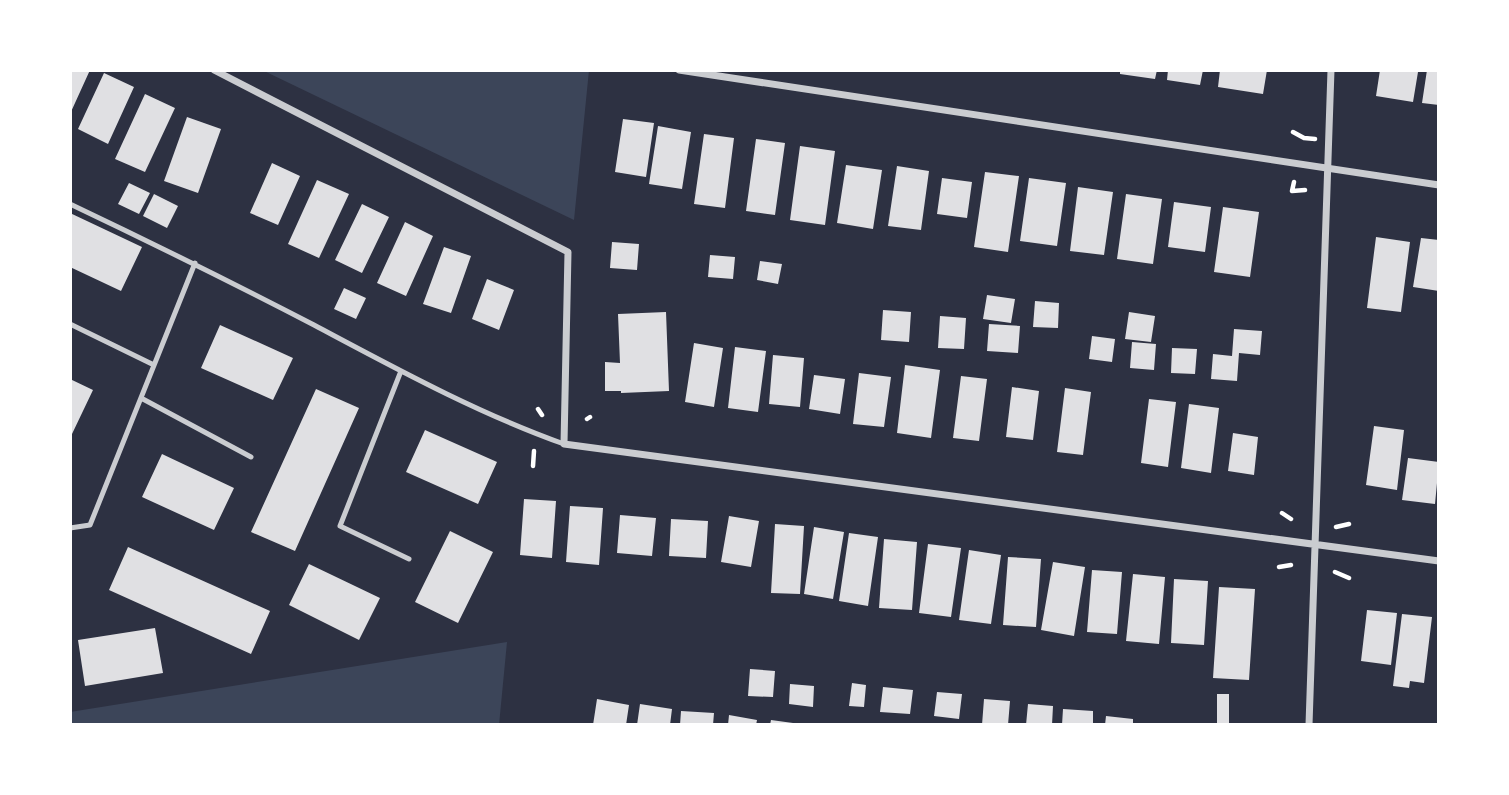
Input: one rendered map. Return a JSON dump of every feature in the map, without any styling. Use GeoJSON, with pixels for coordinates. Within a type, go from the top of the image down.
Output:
{"type":"FeatureCollection","features":[{"type":"Feature","properties":{"kind":"street"},"geometry":{"type":"LineString","coordinates":[[214,70],[568,252],[564,444],[1439,561]]}},
{"type":"Feature","properties":{"kind":"street"},"geometry":{"type":"LineString","coordinates":[[679,70],[1439,185]]}},
{"type":"Feature","properties":{"kind":"street"},"geometry":{"type":"LineString","coordinates":[[1309,725],[1331,70]]}},
{"type":"Feature","properties":{"kind":"lane"},"geometry":{"type":"LineString","coordinates":[[70,204],[195,263],[401,371],[523,430],[564,444]]}},
{"type":"Feature","properties":{"kind":"lane"},"geometry":{"type":"LineString","coordinates":[[70,528],[90,525],[195,263]]}},
{"type":"Feature","properties":{"kind":"lane"},"geometry":{"type":"LineString","coordinates":[[70,324],[154,365]]}},
{"type":"Feature","properties":{"kind":"lane"},"geometry":{"type":"LineString","coordinates":[[401,371],[340,526],[409,559]]}},
{"type":"Feature","properties":{"kind":"lane"},"geometry":{"type":"LineString","coordinates":[[141,398],[251,457]]}},
{"type":"Feature","properties":{"kind":"path"},"geometry":{"type":"LineString","coordinates":[[1293,132],[1304,138]]}},
{"type":"Feature","properties":{"kind":"path"},"geometry":{"type":"LineString","coordinates":[[1294,181],[1292,191],[1305,190]]}},
{"type":"Feature","properties":{"kind":"path"},"geometry":{"type":"LineString","coordinates":[[538,409],[542,415]]}},
{"type":"Feature","properties":{"kind":"path"},"geometry":{"type":"LineString","coordinates":[[533,466],[534,451]]}},
{"type":"Feature","properties":{"kind":"path"},"geometry":{"type":"LineString","coordinates":[[1282,513],[1291,519]]}},
{"type":"Feature","properties":{"kind":"path"},"geometry":{"type":"LineString","coordinates":[[1336,527],[1349,524]]}},
{"type":"Feature","properties":{"kind":"path"},"geometry":{"type":"LineString","coordinates":[[1279,567],[1291,565]]}},
{"type":"Feature","properties":{"kind":"path"},"geometry":{"type":"LineString","coordinates":[[1335,572],[1349,578]]}},
{"type":"Feature","properties":{"kind":"shaded area"},"geometry":{"type":"Polygon","coordinates":[[[262,70],[589,70],[574,220],[262,70]]]}},
{"type":"Feature","properties":{"kind":"shaded area"},"geometry":{"type":"Polygon","coordinates":[[[507,642],[499,725],[70,725],[70,712],[507,642]]]}},
{"type":"Feature","properties":{"kind":"building"},"geometry":{"type":"Polygon","coordinates":[[[70,70],[90,70],[70,114],[70,70]]]}},
{"type":"Feature","properties":{"kind":"building"},"geometry":{"type":"Polygon","coordinates":[[[1120,70],[1157,70],[1155,79],[1120,74],[1120,70]]]}},
{"type":"Feature","properties":{"kind":"building"},"geometry":{"type":"Polygon","coordinates":[[[1168,70],[1203,70],[1200,85],[1167,80],[1168,70]]]}},
{"type":"Feature","properties":{"kind":"building"},"geometry":{"type":"Polygon","coordinates":[[[1220,70],[1267,70],[1263,94],[1218,87],[1220,70]]]}},
{"type":"Feature","properties":{"kind":"building"},"geometry":{"type":"Polygon","coordinates":[[[1380,70],[1418,72],[1413,102],[1376,96],[1380,70]]]}},
{"type":"Feature","properties":{"kind":"building"},"geometry":{"type":"Polygon","coordinates":[[[1427,70],[1439,70],[1439,105],[1422,103],[1427,70]]]}},
{"type":"Feature","properties":{"kind":"building"},"geometry":{"type":"Polygon","coordinates":[[[104,73],[134,87],[108,144],[78,129],[104,73]]]}},
{"type":"Feature","properties":{"kind":"building"},"geometry":{"type":"Polygon","coordinates":[[[145,94],[175,108],[145,172],[115,159],[145,94]]]}},
{"type":"Feature","properties":{"kind":"building"},"geometry":{"type":"Polygon","coordinates":[[[187,117],[221,129],[198,193],[164,181],[187,117]]]}},
{"type":"Feature","properties":{"kind":"building"},"geometry":{"type":"Polygon","coordinates":[[[623,119],[654,123],[646,177],[615,172],[623,119]]]}},
{"type":"Feature","properties":{"kind":"building"},"geometry":{"type":"Polygon","coordinates":[[[658,126],[691,132],[682,189],[649,184],[658,126]]]}},
{"type":"Feature","properties":{"kind":"building"},"geometry":{"type":"Polygon","coordinates":[[[704,134],[734,138],[725,208],[694,204],[704,134]]]}},
{"type":"Feature","properties":{"kind":"building"},"geometry":{"type":"Polygon","coordinates":[[[756,139],[785,143],[775,215],[746,211],[756,139]]]}},
{"type":"Feature","properties":{"kind":"building"},"geometry":{"type":"Polygon","coordinates":[[[800,146],[835,151],[825,225],[790,220],[800,146]]]}},
{"type":"Feature","properties":{"kind":"building"},"geometry":{"type":"Polygon","coordinates":[[[272,163],[300,176],[278,225],[250,213],[272,163]]]}},
{"type":"Feature","properties":{"kind":"building"},"geometry":{"type":"Polygon","coordinates":[[[846,165],[882,170],[873,229],[837,223],[846,165]]]}},
{"type":"Feature","properties":{"kind":"building"},"geometry":{"type":"Polygon","coordinates":[[[897,166],[929,171],[921,230],[888,226],[897,166]]]}},
{"type":"Feature","properties":{"kind":"building"},"geometry":{"type":"Polygon","coordinates":[[[985,172],[1019,176],[1008,252],[974,247],[985,172]]]}},
{"type":"Feature","properties":{"kind":"building"},"geometry":{"type":"Polygon","coordinates":[[[942,178],[972,182],[967,218],[937,214],[942,178]]]}},
{"type":"Feature","properties":{"kind":"building"},"geometry":{"type":"Polygon","coordinates":[[[1029,178],[1066,183],[1057,246],[1020,241],[1029,178]]]}},
{"type":"Feature","properties":{"kind":"building"},"geometry":{"type":"Polygon","coordinates":[[[317,180],[349,194],[319,258],[288,244],[317,180]]]}},
{"type":"Feature","properties":{"kind":"building"},"geometry":{"type":"Polygon","coordinates":[[[129,183],[150,193],[139,214],[118,204],[129,183]]]}},
{"type":"Feature","properties":{"kind":"building"},"geometry":{"type":"Polygon","coordinates":[[[1078,187],[1113,192],[1104,255],[1070,251],[1078,187]]]}},
{"type":"Feature","properties":{"kind":"building"},"geometry":{"type":"Polygon","coordinates":[[[154,194],[178,206],[167,228],[143,216],[154,194]]]}},
{"type":"Feature","properties":{"kind":"building"},"geometry":{"type":"Polygon","coordinates":[[[1126,194],[1162,199],[1153,264],[1117,259],[1126,194]]]}},
{"type":"Feature","properties":{"kind":"building"},"geometry":{"type":"Polygon","coordinates":[[[1174,202],[1211,207],[1205,252],[1168,247],[1174,202]]]}},
{"type":"Feature","properties":{"kind":"building"},"geometry":{"type":"Polygon","coordinates":[[[362,204],[389,217],[362,273],[335,260],[362,204]]]}},
{"type":"Feature","properties":{"kind":"building"},"geometry":{"type":"Polygon","coordinates":[[[1223,207],[1259,212],[1250,277],[1214,272],[1223,207]]]}},
{"type":"Feature","properties":{"kind":"building"},"geometry":{"type":"Polygon","coordinates":[[[70,213],[142,247],[121,291],[70,267],[70,213]]]}},
{"type":"Feature","properties":{"kind":"building"},"geometry":{"type":"Polygon","coordinates":[[[405,222],[433,236],[406,296],[377,283],[405,222]]]}},
{"type":"Feature","properties":{"kind":"building"},"geometry":{"type":"Polygon","coordinates":[[[1376,237],[1410,242],[1401,312],[1367,308],[1376,237]]]}},
{"type":"Feature","properties":{"kind":"building"},"geometry":{"type":"Polygon","coordinates":[[[1421,238],[1439,240],[1439,291],[1413,287],[1421,238]]]}},
{"type":"Feature","properties":{"kind":"building"},"geometry":{"type":"Polygon","coordinates":[[[612,242],[639,244],[637,270],[610,268],[612,242]]]}},
{"type":"Feature","properties":{"kind":"building"},"geometry":{"type":"Polygon","coordinates":[[[444,247],[471,256],[451,313],[423,304],[444,247]]]}},
{"type":"Feature","properties":{"kind":"building"},"geometry":{"type":"Polygon","coordinates":[[[710,255],[735,257],[733,279],[708,277],[710,255]]]}},
{"type":"Feature","properties":{"kind":"building"},"geometry":{"type":"Polygon","coordinates":[[[760,261],[782,264],[778,284],[757,280],[760,261]]]}},
{"type":"Feature","properties":{"kind":"building"},"geometry":{"type":"Polygon","coordinates":[[[487,279],[514,290],[499,330],[472,319],[487,279]]]}},
{"type":"Feature","properties":{"kind":"building"},"geometry":{"type":"Polygon","coordinates":[[[344,288],[366,298],[356,319],[334,309],[344,288]]]}},
{"type":"Feature","properties":{"kind":"building"},"geometry":{"type":"Polygon","coordinates":[[[987,295],[1015,299],[1011,323],[983,319],[987,295]]]}},
{"type":"Feature","properties":{"kind":"building"},"geometry":{"type":"Polygon","coordinates":[[[1035,301],[1059,303],[1058,328],[1033,327],[1035,301]]]}},
{"type":"Feature","properties":{"kind":"building"},"geometry":{"type":"Polygon","coordinates":[[[883,310],[911,312],[909,342],[881,340],[883,310]]]}},
{"type":"Feature","properties":{"kind":"building"},"geometry":{"type":"Polygon","coordinates":[[[666,312],[669,391],[605,391],[605,362],[620,363],[618,314],[666,312]]]}},
{"type":"Feature","properties":{"kind":"building"},"geometry":{"type":"Polygon","coordinates":[[[1129,312],[1155,316],[1151,342],[1125,339],[1129,312]]]}},
{"type":"Feature","properties":{"kind":"building"},"geometry":{"type":"Polygon","coordinates":[[[940,316],[966,318],[964,349],[938,348],[940,316]]]}},
{"type":"Feature","properties":{"kind":"building"},"geometry":{"type":"Polygon","coordinates":[[[989,324],[1020,326],[1018,353],[987,351],[989,324]]]}},
{"type":"Feature","properties":{"kind":"building"},"geometry":{"type":"Polygon","coordinates":[[[220,325],[293,358],[273,400],[201,368],[220,325]]]}},
{"type":"Feature","properties":{"kind":"building"},"geometry":{"type":"Polygon","coordinates":[[[1234,329],[1262,331],[1260,355],[1239,353],[1237,381],[1211,379],[1213,354],[1232,356],[1234,329]]]}},
{"type":"Feature","properties":{"kind":"building"},"geometry":{"type":"Polygon","coordinates":[[[1092,336],[1115,339],[1112,362],[1089,359],[1092,336]]]}},
{"type":"Feature","properties":{"kind":"building"},"geometry":{"type":"Polygon","coordinates":[[[1132,342],[1156,344],[1154,370],[1130,368],[1132,342]]]}},
{"type":"Feature","properties":{"kind":"building"},"geometry":{"type":"Polygon","coordinates":[[[694,343],[723,348],[714,407],[685,402],[694,343]]]}},
{"type":"Feature","properties":{"kind":"building"},"geometry":{"type":"Polygon","coordinates":[[[735,347],[766,351],[758,412],[728,408],[735,347]]]}},
{"type":"Feature","properties":{"kind":"building"},"geometry":{"type":"Polygon","coordinates":[[[1172,348],[1197,349],[1195,374],[1171,373],[1172,348]]]}},
{"type":"Feature","properties":{"kind":"building"},"geometry":{"type":"Polygon","coordinates":[[[773,355],[804,358],[800,407],[769,404],[773,355]]]}},
{"type":"Feature","properties":{"kind":"building"},"geometry":{"type":"Polygon","coordinates":[[[905,365],[940,370],[931,438],[897,433],[905,365]]]}},
{"type":"Feature","properties":{"kind":"building"},"geometry":{"type":"Polygon","coordinates":[[[859,373],[891,377],[884,427],[853,424],[859,373]]]}},
{"type":"Feature","properties":{"kind":"building"},"geometry":{"type":"Polygon","coordinates":[[[814,375],[845,379],[840,414],[809,409],[814,375]]]}},
{"type":"Feature","properties":{"kind":"building"},"geometry":{"type":"Polygon","coordinates":[[[961,376],[987,379],[979,441],[953,438],[961,376]]]}},
{"type":"Feature","properties":{"kind":"building"},"geometry":{"type":"Polygon","coordinates":[[[70,379],[93,390],[72,434],[70,433],[70,379]]]}},
{"type":"Feature","properties":{"kind":"building"},"geometry":{"type":"Polygon","coordinates":[[[1012,387],[1039,391],[1033,440],[1006,437],[1012,387]]]}},
{"type":"Feature","properties":{"kind":"building"},"geometry":{"type":"Polygon","coordinates":[[[1065,388],[1091,392],[1083,455],[1057,452],[1065,388]]]}},
{"type":"Feature","properties":{"kind":"building"},"geometry":{"type":"Polygon","coordinates":[[[316,389],[359,408],[295,551],[251,532],[316,389]]]}},
{"type":"Feature","properties":{"kind":"building"},"geometry":{"type":"Polygon","coordinates":[[[1149,399],[1176,402],[1168,467],[1141,463],[1149,399]]]}},
{"type":"Feature","properties":{"kind":"building"},"geometry":{"type":"Polygon","coordinates":[[[1189,404],[1219,408],[1211,473],[1181,468],[1189,404]]]}},
{"type":"Feature","properties":{"kind":"building"},"geometry":{"type":"Polygon","coordinates":[[[1374,426],[1404,430],[1397,490],[1366,485],[1374,426]]]}},
{"type":"Feature","properties":{"kind":"building"},"geometry":{"type":"Polygon","coordinates":[[[425,430],[497,462],[478,504],[406,472],[425,430]]]}},
{"type":"Feature","properties":{"kind":"building"},"geometry":{"type":"Polygon","coordinates":[[[1233,433],[1258,437],[1254,475],[1228,471],[1233,433]]]}},
{"type":"Feature","properties":{"kind":"building"},"geometry":{"type":"Polygon","coordinates":[[[162,454],[234,488],[214,530],[142,497],[162,454]]]}},
{"type":"Feature","properties":{"kind":"building"},"geometry":{"type":"Polygon","coordinates":[[[1408,458],[1439,462],[1435,504],[1402,500],[1408,458]]]}},
{"type":"Feature","properties":{"kind":"building"},"geometry":{"type":"Polygon","coordinates":[[[524,499],[556,501],[552,558],[520,555],[524,499]]]}},
{"type":"Feature","properties":{"kind":"building"},"geometry":{"type":"Polygon","coordinates":[[[570,506],[603,508],[599,565],[566,562],[570,506]]]}},
{"type":"Feature","properties":{"kind":"building"},"geometry":{"type":"Polygon","coordinates":[[[620,515],[656,518],[652,556],[617,553],[620,515]]]}},
{"type":"Feature","properties":{"kind":"building"},"geometry":{"type":"Polygon","coordinates":[[[729,516],[759,521],[751,567],[721,562],[729,516]]]}},
{"type":"Feature","properties":{"kind":"building"},"geometry":{"type":"Polygon","coordinates":[[[671,519],[708,521],[706,558],[669,556],[671,519]]]}},
{"type":"Feature","properties":{"kind":"building"},"geometry":{"type":"Polygon","coordinates":[[[775,524],[804,526],[800,594],[771,593],[775,524]]]}},
{"type":"Feature","properties":{"kind":"building"},"geometry":{"type":"Polygon","coordinates":[[[814,527],[844,532],[833,599],[804,594],[814,527]]]}},
{"type":"Feature","properties":{"kind":"building"},"geometry":{"type":"Polygon","coordinates":[[[450,531],[493,552],[458,623],[415,602],[450,531]]]}},
{"type":"Feature","properties":{"kind":"building"},"geometry":{"type":"Polygon","coordinates":[[[849,533],[878,537],[868,606],[839,601],[849,533]]]}},
{"type":"Feature","properties":{"kind":"building"},"geometry":{"type":"Polygon","coordinates":[[[884,539],[917,542],[912,610],[879,608],[884,539]]]}},
{"type":"Feature","properties":{"kind":"building"},"geometry":{"type":"Polygon","coordinates":[[[928,544],[961,548],[951,617],[919,613],[928,544]]]}},
{"type":"Feature","properties":{"kind":"building"},"geometry":{"type":"Polygon","coordinates":[[[128,547],[270,611],[251,654],[109,590],[128,547]]]}},
{"type":"Feature","properties":{"kind":"building"},"geometry":{"type":"Polygon","coordinates":[[[969,550],[1001,555],[991,624],[959,620],[969,550]]]}},
{"type":"Feature","properties":{"kind":"building"},"geometry":{"type":"Polygon","coordinates":[[[1008,557],[1041,559],[1036,627],[1003,625],[1008,557]]]}},
{"type":"Feature","properties":{"kind":"building"},"geometry":{"type":"Polygon","coordinates":[[[1053,562],[1085,567],[1074,636],[1041,630],[1053,562]]]}},
{"type":"Feature","properties":{"kind":"building"},"geometry":{"type":"Polygon","coordinates":[[[309,564],[380,598],[359,640],[289,605],[309,564]]]}},
{"type":"Feature","properties":{"kind":"building"},"geometry":{"type":"Polygon","coordinates":[[[1092,570],[1122,572],[1117,634],[1087,632],[1092,570]]]}},
{"type":"Feature","properties":{"kind":"building"},"geometry":{"type":"Polygon","coordinates":[[[1133,574],[1165,577],[1159,644],[1126,641],[1133,574]]]}},
{"type":"Feature","properties":{"kind":"building"},"geometry":{"type":"Polygon","coordinates":[[[1174,579],[1208,581],[1204,645],[1171,643],[1174,579]]]}},
{"type":"Feature","properties":{"kind":"building"},"geometry":{"type":"Polygon","coordinates":[[[1219,587],[1255,589],[1249,680],[1213,678],[1219,587]]]}},
{"type":"Feature","properties":{"kind":"building"},"geometry":{"type":"Polygon","coordinates":[[[1367,610],[1397,613],[1391,665],[1361,661],[1367,610]]]}},
{"type":"Feature","properties":{"kind":"building"},"geometry":{"type":"Polygon","coordinates":[[[1402,614],[1432,617],[1424,683],[1410,681],[1409,688],[1393,686],[1402,614]]]}},
{"type":"Feature","properties":{"kind":"building"},"geometry":{"type":"Polygon","coordinates":[[[155,628],[163,673],[85,686],[78,640],[155,628]]]}},
{"type":"Feature","properties":{"kind":"building"},"geometry":{"type":"Polygon","coordinates":[[[750,669],[775,671],[773,697],[748,696],[750,669]]]}},
{"type":"Feature","properties":{"kind":"building"},"geometry":{"type":"Polygon","coordinates":[[[852,683],[866,685],[864,707],[849,706],[852,683]]]}},
{"type":"Feature","properties":{"kind":"building"},"geometry":{"type":"Polygon","coordinates":[[[790,684],[814,686],[813,707],[789,704],[790,684]]]}},
{"type":"Feature","properties":{"kind":"building"},"geometry":{"type":"Polygon","coordinates":[[[883,687],[913,690],[910,714],[880,712],[883,687]]]}},
{"type":"Feature","properties":{"kind":"building"},"geometry":{"type":"Polygon","coordinates":[[[937,692],[962,694],[959,719],[934,716],[937,692]]]}},
{"type":"Feature","properties":{"kind":"building"},"geometry":{"type":"Polygon","coordinates":[[[1217,694],[1229,694],[1229,725],[1217,724],[1217,694]]]}},
{"type":"Feature","properties":{"kind":"building"},"geometry":{"type":"Polygon","coordinates":[[[597,699],[629,705],[626,725],[593,725],[597,699]]]}},
{"type":"Feature","properties":{"kind":"building"},"geometry":{"type":"Polygon","coordinates":[[[984,699],[1010,701],[1008,725],[982,725],[984,699]]]}},
{"type":"Feature","properties":{"kind":"building"},"geometry":{"type":"Polygon","coordinates":[[[640,704],[672,709],[670,725],[637,725],[640,704]]]}},
{"type":"Feature","properties":{"kind":"building"},"geometry":{"type":"Polygon","coordinates":[[[1028,704],[1053,706],[1052,725],[1026,725],[1028,704]]]}},
{"type":"Feature","properties":{"kind":"building"},"geometry":{"type":"Polygon","coordinates":[[[1063,709],[1093,711],[1093,725],[1062,725],[1063,709]]]}},
{"type":"Feature","properties":{"kind":"building"},"geometry":{"type":"Polygon","coordinates":[[[681,711],[714,713],[713,725],[680,725],[681,711]]]}},
{"type":"Feature","properties":{"kind":"building"},"geometry":{"type":"Polygon","coordinates":[[[729,715],[757,720],[756,725],[728,725],[729,715]]]}},
{"type":"Feature","properties":{"kind":"building"},"geometry":{"type":"Polygon","coordinates":[[[1106,716],[1133,719],[1133,725],[1105,725],[1106,716]]]}},
{"type":"Feature","properties":{"kind":"building"},"geometry":{"type":"Polygon","coordinates":[[[771,720],[793,723],[793,725],[770,725],[771,720]]]}}]}
